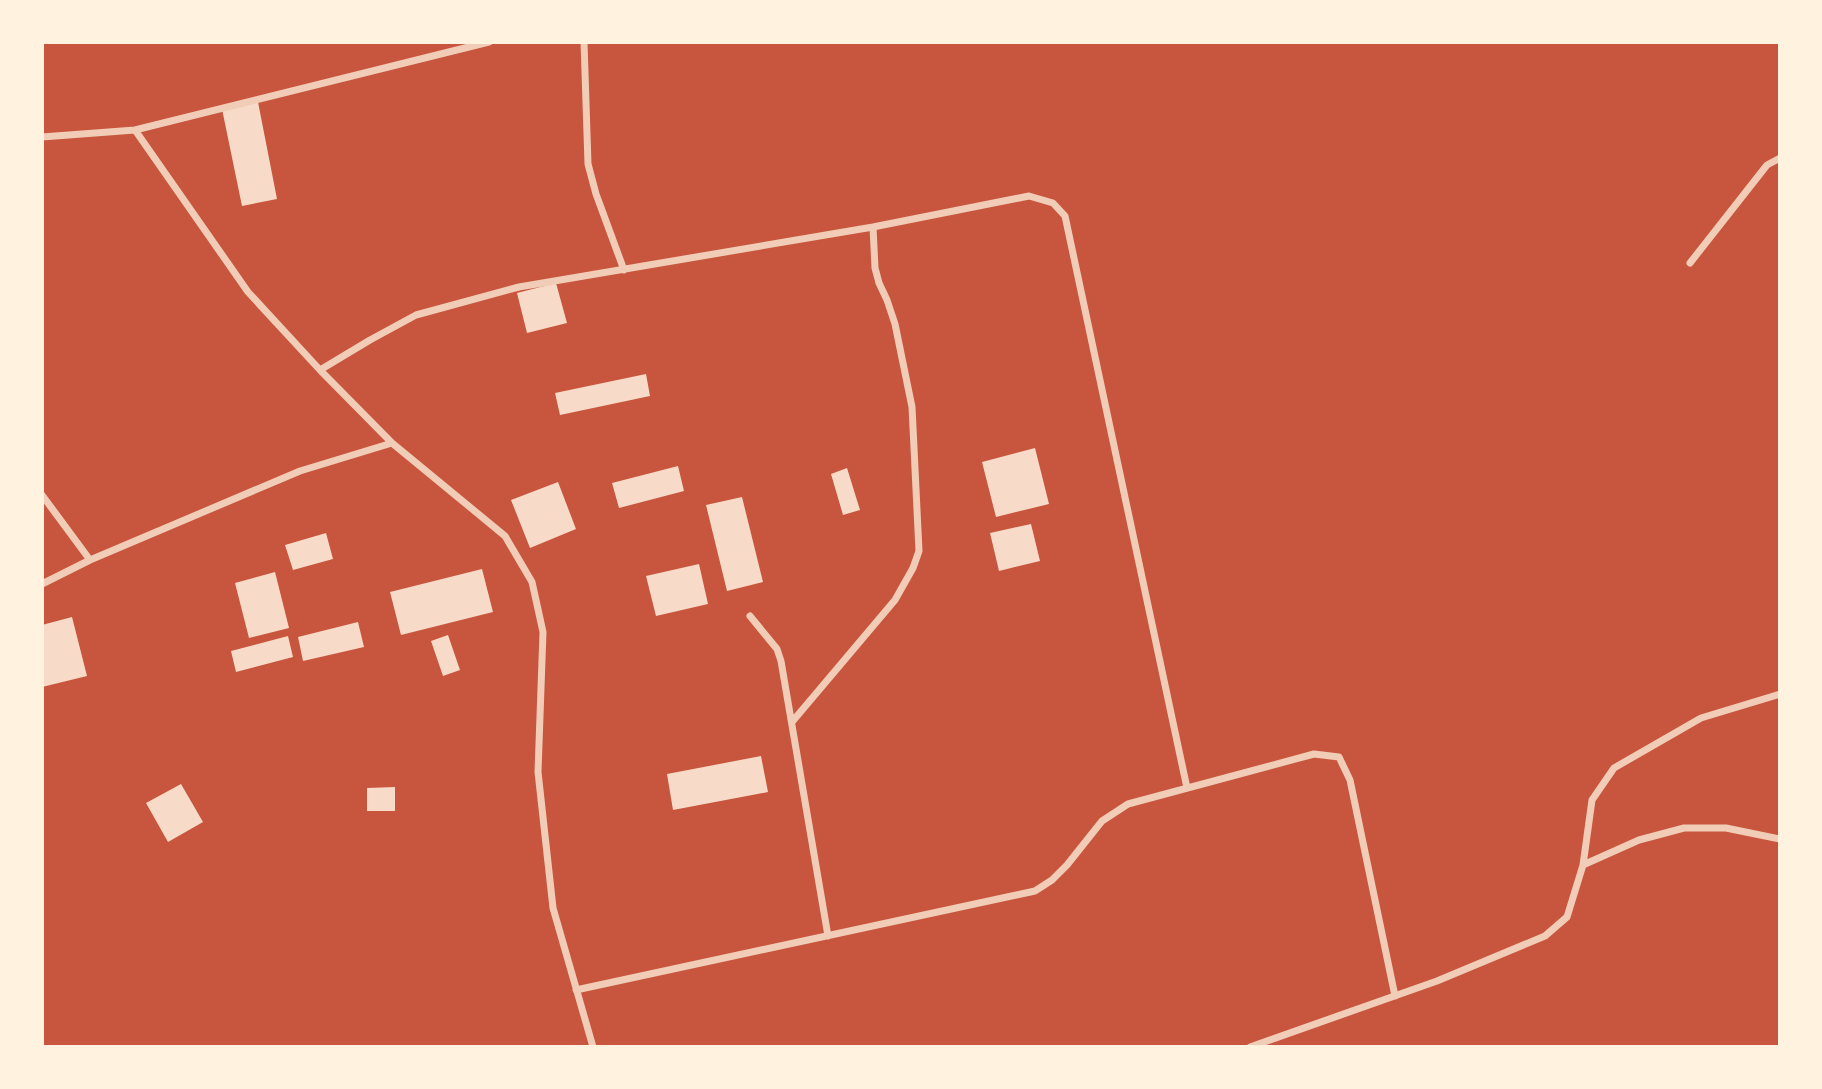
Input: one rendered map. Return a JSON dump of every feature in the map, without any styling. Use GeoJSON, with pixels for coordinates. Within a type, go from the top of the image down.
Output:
{"type":"FeatureCollection","features":[{"type":"Feature","properties":{"kind":"street"},"geometry":{"type":"LineString","coordinates":[[42,137],[135,130],[489,42]]}},
{"type":"Feature","properties":{"kind":"street"},"geometry":{"type":"LineString","coordinates":[[584,42],[588,164],[624,270]]}},
{"type":"Feature","properties":{"kind":"street"},"geometry":{"type":"LineString","coordinates":[[135,130],[248,292],[392,443],[505,536],[532,582],[543,632],[538,772],[551,894],[593,1047]]}},
{"type":"Feature","properties":{"kind":"street"},"geometry":{"type":"LineString","coordinates":[[1689,263],[1767,165],[1780,158]]}},
{"type":"Feature","properties":{"kind":"street"},"geometry":{"type":"LineString","coordinates":[[320,370],[416,315],[519,287],[873,227],[1029,196],[1054,203],[1065,216],[1187,788]]}},
{"type":"Feature","properties":{"kind":"street"},"geometry":{"type":"LineString","coordinates":[[792,722],[895,600],[913,569],[919,551],[912,407],[895,324],[878,283],[873,227]]}},
{"type":"Feature","properties":{"kind":"street"},"geometry":{"type":"LineString","coordinates":[[42,584],[90,559],[300,471],[392,443]]}},
{"type":"Feature","properties":{"kind":"street"},"geometry":{"type":"LineString","coordinates":[[42,495],[90,559]]}},
{"type":"Feature","properties":{"kind":"street"},"geometry":{"type":"LineString","coordinates":[[750,616],[777,649],[828,936]]}},
{"type":"Feature","properties":{"kind":"street"},"geometry":{"type":"LineString","coordinates":[[1250,1047],[1437,982],[1545,936],[1567,917],[1583,865],[1592,800],[1614,768],[1701,718],[1780,694]]}},
{"type":"Feature","properties":{"kind":"street"},"geometry":{"type":"LineString","coordinates":[[576,990],[1035,891],[1068,865],[1102,821],[1128,804],[1314,754],[1339,757],[1350,780],[1395,996]]}},
{"type":"Feature","properties":{"kind":"street"},"geometry":{"type":"LineString","coordinates":[[1583,865],[1639,840],[1684,828],[1727,828],[1780,839]]}},
{"type":"Feature","properties":{"kind":"building"},"geometry":{"type":"Polygon","coordinates":[[[258,102],[277,199],[242,206],[222,109],[258,102]]]}},
{"type":"Feature","properties":{"kind":"building"},"geometry":{"type":"Polygon","coordinates":[[[556,283],[567,323],[527,333],[517,293],[556,283]]]}},
{"type":"Feature","properties":{"kind":"building"},"geometry":{"type":"Polygon","coordinates":[[[646,374],[650,396],[560,415],[555,393],[646,374]]]}},
{"type":"Feature","properties":{"kind":"building"},"geometry":{"type":"Polygon","coordinates":[[[1035,448],[1049,504],[996,517],[982,462],[1035,448]]]}},
{"type":"Feature","properties":{"kind":"building"},"geometry":{"type":"Polygon","coordinates":[[[678,466],[684,491],[619,508],[612,483],[678,466]]]}},
{"type":"Feature","properties":{"kind":"building"},"geometry":{"type":"Polygon","coordinates":[[[847,468],[860,510],[843,515],[831,474],[847,468]]]}},
{"type":"Feature","properties":{"kind":"building"},"geometry":{"type":"Polygon","coordinates":[[[558,482],[576,529],[530,548],[511,500],[558,482]]]}},
{"type":"Feature","properties":{"kind":"building"},"geometry":{"type":"Polygon","coordinates":[[[742,497],[763,582],[727,591],[706,505],[742,497]]]}},
{"type":"Feature","properties":{"kind":"building"},"geometry":{"type":"Polygon","coordinates":[[[1031,524],[1040,561],[999,571],[990,533],[1031,524]]]}},
{"type":"Feature","properties":{"kind":"building"},"geometry":{"type":"Polygon","coordinates":[[[326,533],[333,559],[293,570],[285,545],[326,533]]]}},
{"type":"Feature","properties":{"kind":"building"},"geometry":{"type":"Polygon","coordinates":[[[699,564],[708,604],[656,616],[646,576],[699,564]]]}},
{"type":"Feature","properties":{"kind":"building"},"geometry":{"type":"Polygon","coordinates":[[[482,569],[493,612],[401,635],[390,592],[482,569]]]}},
{"type":"Feature","properties":{"kind":"building"},"geometry":{"type":"Polygon","coordinates":[[[275,572],[289,628],[249,638],[235,583],[275,572]]]}},
{"type":"Feature","properties":{"kind":"building"},"geometry":{"type":"Polygon","coordinates":[[[72,617],[87,676],[42,687],[42,625],[72,617]]]}},
{"type":"Feature","properties":{"kind":"building"},"geometry":{"type":"Polygon","coordinates":[[[358,622],[364,647],[303,661],[298,637],[358,622]]]}},
{"type":"Feature","properties":{"kind":"building"},"geometry":{"type":"Polygon","coordinates":[[[448,635],[460,670],[443,676],[431,641],[448,635]]]}},
{"type":"Feature","properties":{"kind":"building"},"geometry":{"type":"Polygon","coordinates":[[[288,636],[293,657],[236,672],[231,651],[288,636]]]}},
{"type":"Feature","properties":{"kind":"building"},"geometry":{"type":"Polygon","coordinates":[[[761,756],[768,792],[673,810],[667,774],[761,756]]]}},
{"type":"Feature","properties":{"kind":"building"},"geometry":{"type":"Polygon","coordinates":[[[181,784],[203,822],[168,842],[146,803],[181,784]]]}},
{"type":"Feature","properties":{"kind":"building"},"geometry":{"type":"Polygon","coordinates":[[[395,787],[395,811],[367,811],[367,788],[395,787]]]}}]}
